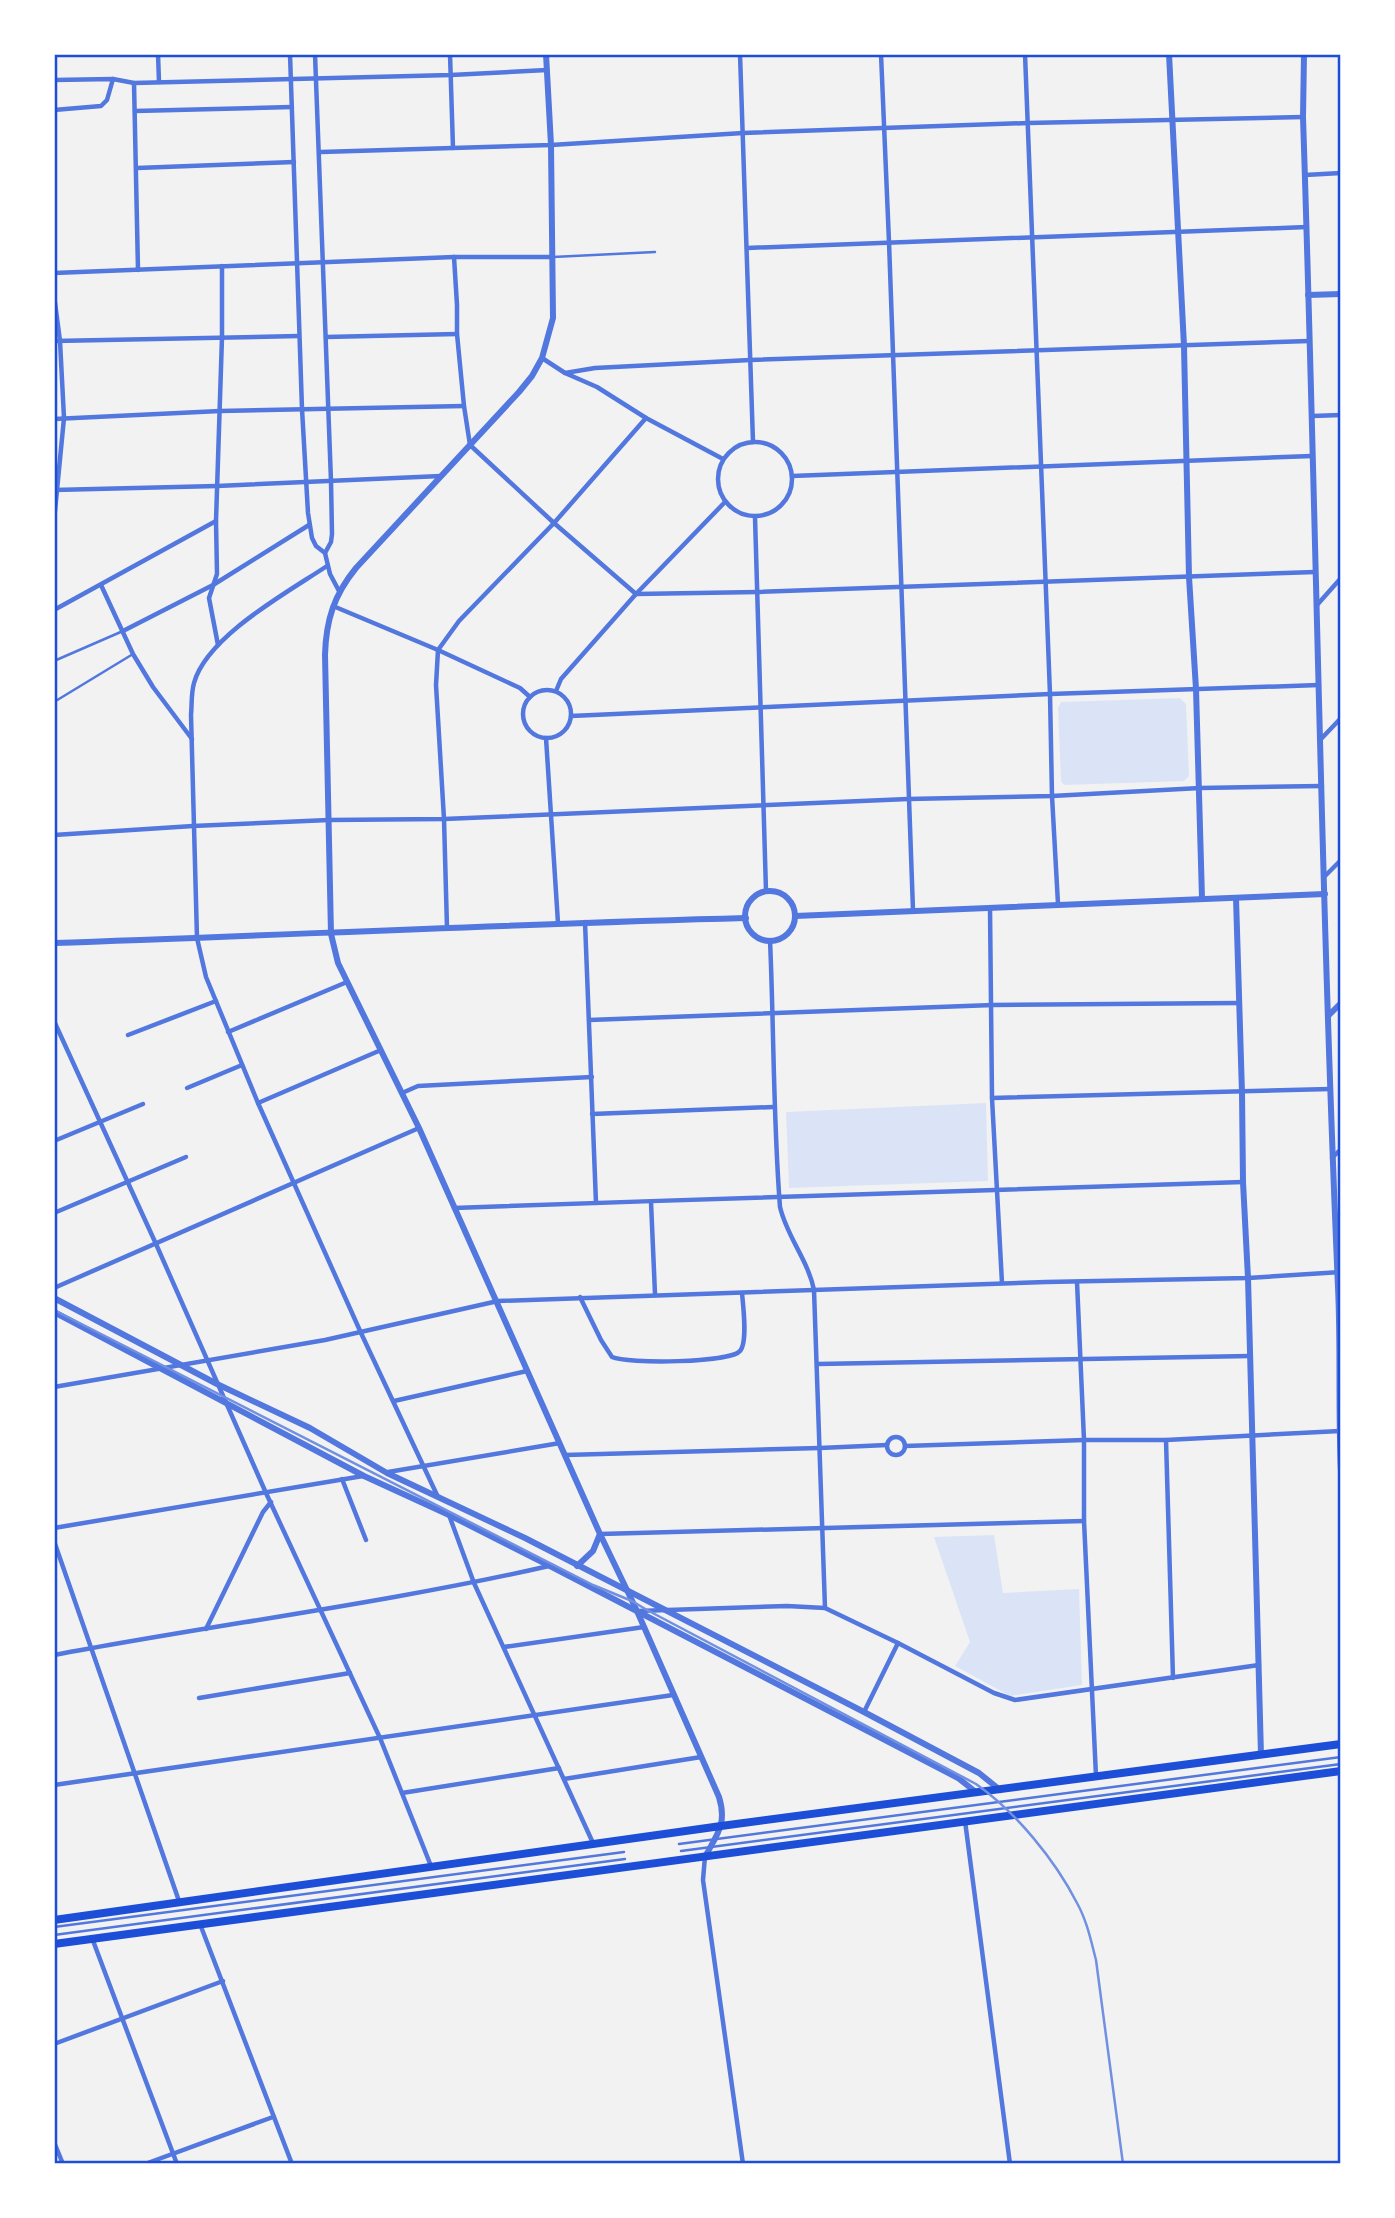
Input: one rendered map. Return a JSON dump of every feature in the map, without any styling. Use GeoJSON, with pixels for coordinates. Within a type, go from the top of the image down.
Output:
{"type":"FeatureCollection","features":[{"type":"Feature","properties":{"kind":"main road"},"geometry":{"type":"LineString","coordinates":[[54,1920],[593,1843],[1341,1744]]}},
{"type":"Feature","properties":{"kind":"main road"},"geometry":{"type":"LineString","coordinates":[[54,1944],[708,1851],[965,1821],[1341,1771]]}},
{"type":"Feature","properties":{"kind":"street"},"geometry":{"type":"LineString","coordinates":[[158,54],[159,82]]}},
{"type":"Feature","properties":{"kind":"street"},"geometry":{"type":"LineString","coordinates":[[290,54],[305,482],[309,525],[316,546],[325,553]]}},
{"type":"Feature","properties":{"kind":"street"},"geometry":{"type":"LineString","coordinates":[[316,54],[332,534],[325,553],[332,581],[339,591]]}},
{"type":"Feature","properties":{"kind":"street"},"geometry":{"type":"LineString","coordinates":[[450,54],[453,148]]}},
{"type":"Feature","properties":{"kind":"street"},"geometry":{"type":"LineString","coordinates":[[547,54],[553,318],[542,358],[519,392],[356,568],[339,591],[333,606],[325,655],[331,934],[333,947],[347,982],[419,1128],[498,1301],[722,1807],[722,1826],[708,1851],[703,1880],[743,2164]]}},
{"type":"Feature","properties":{"kind":"street"},"geometry":{"type":"LineString","coordinates":[[740,54],[753,442]]}},
{"type":"Feature","properties":{"kind":"street"},"geometry":{"type":"LineString","coordinates":[[881,54],[913,910]]}},
{"type":"Feature","properties":{"kind":"street"},"geometry":{"type":"LineString","coordinates":[[1025,54],[1058,904]]}},
{"type":"Feature","properties":{"kind":"street"},"geometry":{"type":"LineString","coordinates":[[1169,54],[1184,346],[1185,460],[1200,789],[1202,898]]}},
{"type":"Feature","properties":{"kind":"street"},"geometry":{"type":"LineString","coordinates":[[1304,54],[1303,117],[1315,572],[1332,1158],[1339,1273],[1341,1471]]}},
{"type":"Feature","properties":{"kind":"street"},"geometry":{"type":"LineString","coordinates":[[54,80],[113,79],[134,83],[291,80],[547,70]]}},
{"type":"Feature","properties":{"kind":"street"},"geometry":{"type":"LineString","coordinates":[[54,110],[101,106],[107,100],[113,79]]}},
{"type":"Feature","properties":{"kind":"street"},"geometry":{"type":"LineString","coordinates":[[134,83],[138,270]]}},
{"type":"Feature","properties":{"kind":"street"},"geometry":{"type":"LineString","coordinates":[[135,111],[292,107]]}},
{"type":"Feature","properties":{"kind":"street"},"geometry":{"type":"LineString","coordinates":[[321,152],[551,145],[743,134],[1028,123],[1303,117]]}},
{"type":"Feature","properties":{"kind":"street"},"geometry":{"type":"LineString","coordinates":[[137,167],[293,162]]}},
{"type":"Feature","properties":{"kind":"street"},"geometry":{"type":"LineString","coordinates":[[1305,175],[1341,173]]}},
{"type":"Feature","properties":{"kind":"street"},"geometry":{"type":"LineString","coordinates":[[747,248],[1307,227]]}},
{"type":"Feature","properties":{"kind":"street"},"geometry":{"type":"LineString","coordinates":[[54,273],[454,257],[553,257]]}},
{"type":"Feature","properties":{"kind":"street"},"geometry":{"type":"LineString","coordinates":[[454,257],[457,334],[470,445],[636,594],[1315,572]]}},
{"type":"Feature","properties":{"kind":"street"},"geometry":{"type":"LineString","coordinates":[[218,646],[209,598],[217,574],[222,266]]}},
{"type":"Feature","properties":{"kind":"street"},"geometry":{"type":"LineString","coordinates":[[1308,295],[1341,294]]}},
{"type":"Feature","properties":{"kind":"street"},"geometry":{"type":"LineString","coordinates":[[54,295],[64,418],[54,521]]}},
{"type":"Feature","properties":{"kind":"street"},"geometry":{"type":"LineString","coordinates":[[326,337],[457,334]]}},
{"type":"Feature","properties":{"kind":"street"},"geometry":{"type":"LineString","coordinates":[[57,341],[299,336]]}},
{"type":"Feature","properties":{"kind":"street"},"geometry":{"type":"LineString","coordinates":[[565,373],[595,368],[750,359],[1309,341]]}},
{"type":"Feature","properties":{"kind":"street"},"geometry":{"type":"LineString","coordinates":[[542,358],[723,459]]}},
{"type":"Feature","properties":{"kind":"street"},"geometry":{"type":"LineString","coordinates":[[54,418],[220,411],[464,406]]}},
{"type":"Feature","properties":{"kind":"street"},"geometry":{"type":"LineString","coordinates":[[1312,416],[1341,415]]}},
{"type":"Feature","properties":{"kind":"street"},"geometry":{"type":"LineString","coordinates":[[447,928],[436,685],[438,650],[459,621],[554,523],[646,418]]}},
{"type":"Feature","properties":{"kind":"street"},"geometry":{"type":"LineString","coordinates":[[753,442],[765,443],[784,455],[792,476],[792,488],[778,509],[768,515],[755,517],[738,513],[724,502],[717,481],[718,469],[723,459],[736,447],[753,442]]}},
{"type":"Feature","properties":{"kind":"street"},"geometry":{"type":"LineString","coordinates":[[792,476],[1312,456]]}},
{"type":"Feature","properties":{"kind":"street"},"geometry":{"type":"LineString","coordinates":[[56,490],[442,476]]}},
{"type":"Feature","properties":{"kind":"street"},"geometry":{"type":"LineString","coordinates":[[555,691],[561,679],[636,594],[724,502]]}},
{"type":"Feature","properties":{"kind":"street"},"geometry":{"type":"LineString","coordinates":[[755,517],[766,891]]}},
{"type":"Feature","properties":{"kind":"street"},"geometry":{"type":"LineString","coordinates":[[56,607],[102,585],[216,521]]}},
{"type":"Feature","properties":{"kind":"street"},"geometry":{"type":"LineString","coordinates":[[123,631],[212,586],[309,525]]}},
{"type":"Feature","properties":{"kind":"street"},"geometry":{"type":"LineString","coordinates":[[327,566],[246,621],[218,646],[194,682],[191,715],[197,938],[206,977],[258,1102],[361,1333],[438,1495]]}},
{"type":"Feature","properties":{"kind":"street"},"geometry":{"type":"LineString","coordinates":[[1317,606],[1341,578]]}},
{"type":"Feature","properties":{"kind":"street"},"geometry":{"type":"LineString","coordinates":[[102,585],[133,654],[153,687],[192,740]]}},
{"type":"Feature","properties":{"kind":"street"},"geometry":{"type":"LineString","coordinates":[[333,606],[438,650],[520,688],[530,696]]}},
{"type":"Feature","properties":{"kind":"street"},"geometry":{"type":"LineString","coordinates":[[571,716],[1050,694],[1319,685]]}},
{"type":"Feature","properties":{"kind":"street"},"geometry":{"type":"LineString","coordinates":[[543,690],[555,691],[567,701],[571,716],[569,723],[560,734],[547,738],[531,733],[523,719],[522,711],[530,696],[543,690]]}},
{"type":"Feature","properties":{"kind":"street"},"geometry":{"type":"LineString","coordinates":[[1321,739],[1341,719]]}},
{"type":"Feature","properties":{"kind":"street"},"geometry":{"type":"LineString","coordinates":[[547,738],[558,923]]}},
{"type":"Feature","properties":{"kind":"street"},"geometry":{"type":"LineString","coordinates":[[54,835],[329,820],[444,819],[908,799],[1323,786]]}},
{"type":"Feature","properties":{"kind":"street"},"geometry":{"type":"LineString","coordinates":[[1324,877],[1341,860]]}},
{"type":"Feature","properties":{"kind":"street"},"geometry":{"type":"LineString","coordinates":[[766,891],[784,895],[792,904],[795,916],[790,931],[770,940],[753,934],[746,918],[748,904],[766,891]]}},
{"type":"Feature","properties":{"kind":"street"},"geometry":{"type":"LineString","coordinates":[[795,916],[1325,894]]}},
{"type":"Feature","properties":{"kind":"street"},"geometry":{"type":"LineString","coordinates":[[1236,898],[1242,1182],[1248,1278],[1261,1755]]}},
{"type":"Feature","properties":{"kind":"street"},"geometry":{"type":"LineString","coordinates":[[990,907],[992,1098],[1002,1283]]}},
{"type":"Feature","properties":{"kind":"street"},"geometry":{"type":"LineString","coordinates":[[54,943],[746,918]]}},
{"type":"Feature","properties":{"kind":"street"},"geometry":{"type":"LineString","coordinates":[[586,922],[596,1203]]}},
{"type":"Feature","properties":{"kind":"street"},"geometry":{"type":"LineString","coordinates":[[770,940],[774,1013],[773,1107],[779,1195],[784,1223],[810,1272],[814,1290],[825,1608]]}},
{"type":"Feature","properties":{"kind":"street"},"geometry":{"type":"LineString","coordinates":[[228,1032],[347,982]]}},
{"type":"Feature","properties":{"kind":"street"},"geometry":{"type":"LineString","coordinates":[[128,1035],[216,1001]]}},
{"type":"Feature","properties":{"kind":"street"},"geometry":{"type":"LineString","coordinates":[[589,1020],[993,1005],[1239,1003]]}},
{"type":"Feature","properties":{"kind":"street"},"geometry":{"type":"LineString","coordinates":[[1329,1015],[1341,1003]]}},
{"type":"Feature","properties":{"kind":"street"},"geometry":{"type":"LineString","coordinates":[[54,1021],[56,1032],[156,1244],[225,1403],[380,1738],[432,1866]]}},
{"type":"Feature","properties":{"kind":"street"},"geometry":{"type":"LineString","coordinates":[[258,1102],[380,1050]]}},
{"type":"Feature","properties":{"kind":"street"},"geometry":{"type":"LineString","coordinates":[[187,1088],[242,1065]]}},
{"type":"Feature","properties":{"kind":"street"},"geometry":{"type":"LineString","coordinates":[[401,1093],[418,1086],[592,1077]]}},
{"type":"Feature","properties":{"kind":"street"},"geometry":{"type":"LineString","coordinates":[[992,1098],[1330,1089]]}},
{"type":"Feature","properties":{"kind":"street"},"geometry":{"type":"LineString","coordinates":[[54,1141],[143,1104]]}},
{"type":"Feature","properties":{"kind":"street"},"geometry":{"type":"LineString","coordinates":[[592,1114],[773,1107]]}},
{"type":"Feature","properties":{"kind":"street"},"geometry":{"type":"LineString","coordinates":[[54,1288],[419,1128]]}},
{"type":"Feature","properties":{"kind":"street"},"geometry":{"type":"LineString","coordinates":[[1332,1158],[1341,1149]]}},
{"type":"Feature","properties":{"kind":"street"},"geometry":{"type":"LineString","coordinates":[[54,1213],[186,1157]]}},
{"type":"Feature","properties":{"kind":"street"},"geometry":{"type":"LineString","coordinates":[[454,1208],[779,1195],[1242,1182]]}},
{"type":"Feature","properties":{"kind":"street"},"geometry":{"type":"LineString","coordinates":[[651,1202],[655,1294]]}},
{"type":"Feature","properties":{"kind":"street"},"geometry":{"type":"LineString","coordinates":[[54,1387],[361,1333],[498,1301],[1339,1273]]}},
{"type":"Feature","properties":{"kind":"street"},"geometry":{"type":"LineString","coordinates":[[1077,1282],[1084,1440],[1084,1521],[1096,1777]]}},
{"type":"Feature","properties":{"kind":"street"},"geometry":{"type":"LineString","coordinates":[[580,1297],[612,1357],[630,1362],[713,1359],[737,1354],[742,1349],[743,1341],[742,1293]]}},
{"type":"Feature","properties":{"kind":"street"},"geometry":{"type":"LineString","coordinates":[[54,1298],[218,1384],[310,1428],[387,1473],[525,1538],[864,1712],[979,1773],[1000,1790]]}},
{"type":"Feature","properties":{"kind":"street"},"geometry":{"type":"LineString","coordinates":[[54,1312],[364,1476],[550,1566],[958,1778],[978,1793]]}},
{"type":"Feature","properties":{"kind":"street"},"geometry":{"type":"LineString","coordinates":[[818,1364],[1250,1356]]}},
{"type":"Feature","properties":{"kind":"street"},"geometry":{"type":"LineString","coordinates":[[394,1401],[528,1371]]}},
{"type":"Feature","properties":{"kind":"street"},"geometry":{"type":"LineString","coordinates":[[905,1446],[1166,1440],[1340,1432]]}},
{"type":"Feature","properties":{"kind":"street"},"geometry":{"type":"LineString","coordinates":[[896,1437],[902,1440],[905,1446],[903,1452],[894,1455],[888,1451],[887,1445],[890,1439],[896,1437]]}},
{"type":"Feature","properties":{"kind":"street"},"geometry":{"type":"LineString","coordinates":[[1166,1440],[1173,1678]]}},
{"type":"Feature","properties":{"kind":"street"},"geometry":{"type":"LineString","coordinates":[[387,1473],[560,1443]]}},
{"type":"Feature","properties":{"kind":"street"},"geometry":{"type":"LineString","coordinates":[[565,1455],[887,1445]]}},
{"type":"Feature","properties":{"kind":"street"},"geometry":{"type":"LineString","coordinates":[[54,1528],[364,1476]]}},
{"type":"Feature","properties":{"kind":"street"},"geometry":{"type":"LineString","coordinates":[[342,1479],[366,1540]]}},
{"type":"Feature","properties":{"kind":"street"},"geometry":{"type":"LineString","coordinates":[[206,1629],[263,1512],[271,1502]]}},
{"type":"Feature","properties":{"kind":"street"},"geometry":{"type":"LineString","coordinates":[[449,1515],[474,1583],[593,1843]]}},
{"type":"Feature","properties":{"kind":"street"},"geometry":{"type":"LineString","coordinates":[[600,1534],[1084,1521]]}},
{"type":"Feature","properties":{"kind":"street"},"geometry":{"type":"LineString","coordinates":[[577,1566],[593,1551],[600,1534]]}},
{"type":"Feature","properties":{"kind":"street"},"geometry":{"type":"LineString","coordinates":[[54,1541],[179,1902]]}},
{"type":"Feature","properties":{"kind":"street"},"geometry":{"type":"LineString","coordinates":[[54,1655],[321,1611],[550,1566]]}},
{"type":"Feature","properties":{"kind":"street"},"geometry":{"type":"LineString","coordinates":[[637,1611],[787,1606],[825,1608],[1007,1699],[1023,1700],[1259,1665]]}},
{"type":"Feature","properties":{"kind":"street"},"geometry":{"type":"LineString","coordinates":[[505,1647],[644,1627]]}},
{"type":"Feature","properties":{"kind":"street"},"geometry":{"type":"LineString","coordinates":[[864,1712],[898,1643]]}},
{"type":"Feature","properties":{"kind":"street"},"geometry":{"type":"LineString","coordinates":[[199,1698],[350,1673]]}},
{"type":"Feature","properties":{"kind":"street"},"geometry":{"type":"LineString","coordinates":[[54,1785],[674,1695]]}},
{"type":"Feature","properties":{"kind":"street"},"geometry":{"type":"LineString","coordinates":[[564,1779],[701,1757]]}},
{"type":"Feature","properties":{"kind":"street"},"geometry":{"type":"LineString","coordinates":[[402,1793],[559,1768]]}},
{"type":"Feature","properties":{"kind":"street"},"geometry":{"type":"LineString","coordinates":[[965,1821],[1010,2164]]}},
{"type":"Feature","properties":{"kind":"street"},"geometry":{"type":"LineString","coordinates":[[200,1924],[292,2164]]}},
{"type":"Feature","properties":{"kind":"street"},"geometry":{"type":"LineString","coordinates":[[92,1938],[177,2164]]}},
{"type":"Feature","properties":{"kind":"street"},"geometry":{"type":"LineString","coordinates":[[54,2044],[223,1981]]}},
{"type":"Feature","properties":{"kind":"street"},"geometry":{"type":"LineString","coordinates":[[145,2164],[273,2117]]}},
{"type":"Feature","properties":{"kind":"street"},"geometry":{"type":"LineString","coordinates":[[54,2142],[62,2164]]}},
{"type":"Feature","properties":{"kind":"lane"},"geometry":{"type":"LineString","coordinates":[[553,257],[655,252]]}},
{"type":"Feature","properties":{"kind":"lane"},"geometry":{"type":"LineString","coordinates":[[54,661],[123,631]]}},
{"type":"Feature","properties":{"kind":"lane"},"geometry":{"type":"LineString","coordinates":[[54,702],[133,654]]}},
{"type":"Feature","properties":{"kind":"lane"},"geometry":{"type":"LineString","coordinates":[[680,1844],[1341,1757]]}},
{"type":"Feature","properties":{"kind":"lane"},"geometry":{"type":"LineString","coordinates":[[681,1851],[708,1851],[1341,1764]]}},
{"type":"Feature","properties":{"kind":"lane"},"geometry":{"type":"LineString","coordinates":[[54,1927],[624,1852]]}},
{"type":"Feature","properties":{"kind":"lane"},"geometry":{"type":"LineString","coordinates":[[54,1936],[625,1859]]}},
{"type":"Feature","properties":{"kind":"shaded area"},"geometry":{"type":"Polygon","coordinates":[[[1180,698],[1186,704],[1189,776],[1184,781],[1064,785],[1061,781],[1058,708],[1061,702],[1180,698]]]}},
{"type":"Feature","properties":{"kind":"shaded area"},"geometry":{"type":"Polygon","coordinates":[[[986,1103],[988,1181],[789,1188],[786,1112],[986,1103]]]}},
{"type":"Feature","properties":{"kind":"shaded area"},"geometry":{"type":"Polygon","coordinates":[[[994,1535],[1003,1593],[1079,1589],[1082,1685],[1010,1696],[955,1666],[970,1642],[934,1537],[994,1535]]]}},
{"type":"Feature","properties":{"kind":"railway"},"geometry":{"type":"LineString","coordinates":[[54,1310],[593,1585],[632,1601],[976,1784],[991,1795],[1020,1823],[1058,1870],[1086,1924],[1096,1960],[1123,2164]]}}]}
